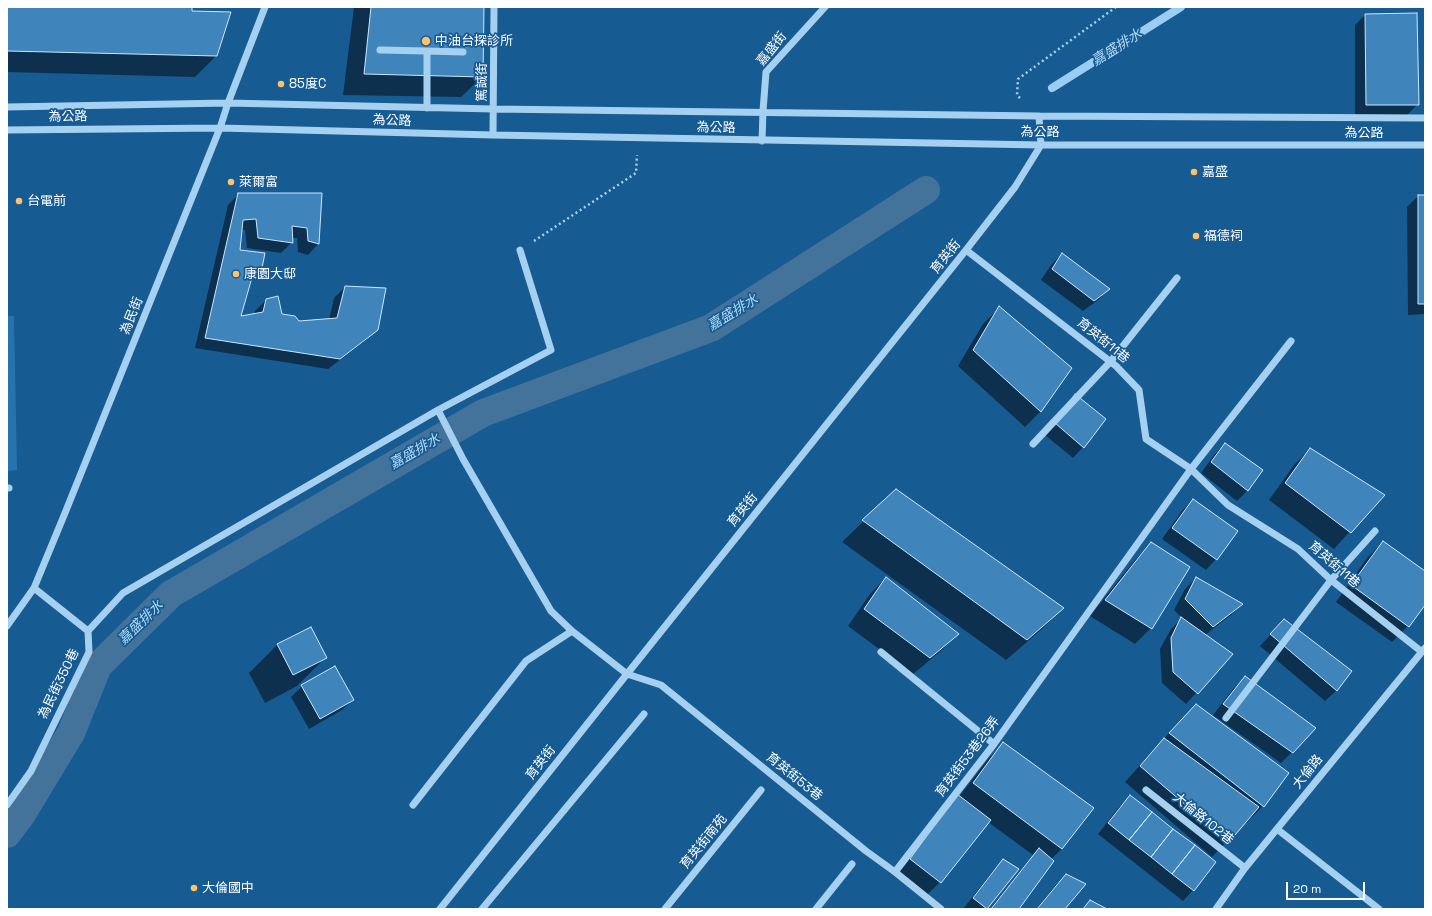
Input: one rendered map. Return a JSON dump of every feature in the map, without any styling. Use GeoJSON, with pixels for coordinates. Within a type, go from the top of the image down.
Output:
{"type":"FeatureCollection","features":[{"type":"Feature","properties":{"kind":"street","name":"為民街"},"geometry":{"type":"LineString","coordinates":[[7,626],[34,588],[220,128],[228,103],[265,7]]}},
{"type":"Feature","properties":{"kind":"street","name":"篤誠街"},"geometry":{"type":"LineString","coordinates":[[493,135],[494,7]]}},
{"type":"Feature","properties":{"kind":"street","name":"嘉盛街"},"geometry":{"type":"LineString","coordinates":[[762,141],[766,72],[825,7]]}},
{"type":"Feature","properties":{"kind":"street"},"geometry":{"type":"LineString","coordinates":[[380,50],[463,52]]}},
{"type":"Feature","properties":{"kind":"street"},"geometry":{"type":"LineString","coordinates":[[427,51],[427,108]]}},
{"type":"Feature","properties":{"kind":"street","name":"為公路"},"geometry":{"type":"LineString","coordinates":[[7,107],[228,103],[427,108],[763,111],[1039,116],[1425,118]]}},
{"type":"Feature","properties":{"kind":"street"},"geometry":{"type":"LineString","coordinates":[[1039,116],[1041,145]]}},
{"type":"Feature","properties":{"kind":"street","name":"為公路"},"geometry":{"type":"LineString","coordinates":[[7,130],[220,128],[762,141],[1041,145],[1425,145]]}},
{"type":"Feature","properties":{"kind":"street","name":"育英街"},"geometry":{"type":"LineString","coordinates":[[440,909],[626,674],[966,250],[1015,187],[1041,145]]}},
{"type":"Feature","properties":{"kind":"street"},"geometry":{"type":"LineString","coordinates":[[34,588],[88,631],[123,593],[438,410],[551,350],[520,250]]}},
{"type":"Feature","properties":{"kind":"street","name":"育英街11巷"},"geometry":{"type":"LineString","coordinates":[[966,250],[1111,361],[1139,390],[1146,439],[1191,469],[1228,505],[1298,549],[1331,580],[1423,650]]}},
{"type":"Feature","properties":{"kind":"street"},"geometry":{"type":"LineString","coordinates":[[1033,444],[1111,361],[1177,278]]}},
{"type":"Feature","properties":{"kind":"street"},"geometry":{"type":"LineString","coordinates":[[1191,469],[1291,341]]}},
{"type":"Feature","properties":{"kind":"street"},"geometry":{"type":"LineString","coordinates":[[438,410],[463,459],[551,611],[572,631],[626,674]]}},
{"type":"Feature","properties":{"kind":"street","name":"育英街53巷26弄"},"geometry":{"type":"LineString","coordinates":[[895,872],[994,744],[1191,469]]}},
{"type":"Feature","properties":{"kind":"street"},"geometry":{"type":"LineString","coordinates":[[1226,718],[1331,580],[1375,532]]}},
{"type":"Feature","properties":{"kind":"street","name":"為民街350巷"},"geometry":{"type":"LineString","coordinates":[[7,805],[31,771],[89,652],[88,631]]}},
{"type":"Feature","properties":{"kind":"street"},"geometry":{"type":"LineString","coordinates":[[413,805],[526,661],[572,631]]}},
{"type":"Feature","properties":{"kind":"street","name":"大倫路"},"geometry":{"type":"LineString","coordinates":[[1216,909],[1245,868],[1423,650]]}},
{"type":"Feature","properties":{"kind":"street"},"geometry":{"type":"LineString","coordinates":[[881,652],[994,744]]}},
{"type":"Feature","properties":{"kind":"street","name":"育英街53巷"},"geometry":{"type":"LineString","coordinates":[[626,674],[661,685],[866,851],[941,909]]}},
{"type":"Feature","properties":{"kind":"street"},"geometry":{"type":"LineString","coordinates":[[482,909],[644,714]]}},
{"type":"Feature","properties":{"kind":"street","name":"育英街南苑"},"geometry":{"type":"LineString","coordinates":[[665,909],[761,790]]}},
{"type":"Feature","properties":{"kind":"street","name":"大倫路102巷"},"geometry":{"type":"LineString","coordinates":[[1146,790],[1245,868]]}},
{"type":"Feature","properties":{"kind":"street"},"geometry":{"type":"LineString","coordinates":[[1277,829],[1379,909]]}},
{"type":"Feature","properties":{"kind":"street"},"geometry":{"type":"LineString","coordinates":[[816,909],[852,864]]}},
{"type":"Feature","properties":{"kind":"path"},"geometry":{"type":"LineString","coordinates":[[1039,116],[1018,95],[1018,79],[1116,7]]}},
{"type":"Feature","properties":{"kind":"path"},"geometry":{"type":"LineString","coordinates":[[520,250],[636,173],[637,138]]}},
{"type":"Feature","properties":{"kind":"shaded area"},"geometry":{"type":"Polygon","coordinates":[[[7,316],[14,316],[17,470],[7,471],[7,316]]]}},
{"type":"Feature","properties":{"kind":"building"},"geometry":{"type":"Polygon","coordinates":[[[7,7],[192,7],[192,11],[231,12],[217,56],[7,51],[7,7]]]}},
{"type":"Feature","properties":{"kind":"building","name":"中油台探診所"},"geometry":{"type":"Polygon","coordinates":[[[371,7],[484,7],[483,77],[364,74],[371,7]]]}},
{"type":"Feature","properties":{"kind":"building"},"geometry":{"type":"Polygon","coordinates":[[[1417,13],[1419,105],[1366,105],[1365,14],[1417,13]]]}},
{"type":"Feature","properties":{"kind":"building","name":"康園大邸"},"geometry":{"type":"Polygon","coordinates":[[[238,193],[322,193],[319,244],[308,241],[307,228],[292,226],[293,243],[258,238],[256,219],[243,220],[240,250],[265,253],[262,268],[255,267],[241,316],[263,312],[266,299],[278,296],[282,314],[295,316],[299,321],[337,318],[345,286],[386,288],[378,330],[340,359],[205,338],[238,193]]]}},
{"type":"Feature","properties":{"kind":"building"},"geometry":{"type":"Polygon","coordinates":[[[1418,195],[1425,195],[1425,304],[1418,304],[1418,195]]]}},
{"type":"Feature","properties":{"kind":"building"},"geometry":{"type":"Polygon","coordinates":[[[1062,253],[1110,289],[1094,301],[1052,269],[1062,253]]]}},
{"type":"Feature","properties":{"kind":"building"},"geometry":{"type":"Polygon","coordinates":[[[999,306],[1072,368],[1041,412],[973,350],[999,306]]]}},
{"type":"Feature","properties":{"kind":"building"},"geometry":{"type":"Polygon","coordinates":[[[1075,394],[1106,419],[1084,448],[1055,423],[1075,394]]]}},
{"type":"Feature","properties":{"kind":"building"},"geometry":{"type":"Polygon","coordinates":[[[1225,443],[1263,470],[1248,491],[1211,462],[1225,443]]]}},
{"type":"Feature","properties":{"kind":"building"},"geometry":{"type":"Polygon","coordinates":[[[1310,448],[1385,495],[1351,533],[1285,483],[1310,448]]]}},
{"type":"Feature","properties":{"kind":"building"},"geometry":{"type":"Polygon","coordinates":[[[896,489],[1064,608],[1027,640],[862,520],[896,489]]]}},
{"type":"Feature","properties":{"kind":"building"},"geometry":{"type":"Polygon","coordinates":[[[1193,499],[1238,531],[1217,560],[1172,528],[1193,499]]]}},
{"type":"Feature","properties":{"kind":"building"},"geometry":{"type":"Polygon","coordinates":[[[1383,541],[1425,571],[1425,605],[1409,627],[1351,585],[1383,541]]]}},
{"type":"Feature","properties":{"kind":"building"},"geometry":{"type":"Polygon","coordinates":[[[1151,542],[1190,567],[1152,629],[1105,600],[1151,542]]]}},
{"type":"Feature","properties":{"kind":"building"},"geometry":{"type":"Polygon","coordinates":[[[886,577],[959,634],[930,658],[864,609],[886,577]]]}},
{"type":"Feature","properties":{"kind":"building"},"geometry":{"type":"Polygon","coordinates":[[[1196,577],[1243,604],[1213,627],[1185,599],[1196,577]]]}},
{"type":"Feature","properties":{"kind":"building"},"geometry":{"type":"Polygon","coordinates":[[[1181,617],[1233,654],[1198,694],[1173,672],[1171,638],[1181,617]]]}},
{"type":"Feature","properties":{"kind":"building"},"geometry":{"type":"Polygon","coordinates":[[[1284,619],[1352,671],[1337,691],[1270,634],[1284,619]]]}},
{"type":"Feature","properties":{"kind":"building"},"geometry":{"type":"Polygon","coordinates":[[[311,627],[327,658],[293,675],[277,644],[311,627]]]}},
{"type":"Feature","properties":{"kind":"building"},"geometry":{"type":"Polygon","coordinates":[[[335,666],[354,700],[320,719],[301,685],[335,666]]]}},
{"type":"Feature","properties":{"kind":"building"},"geometry":{"type":"Polygon","coordinates":[[[1245,676],[1316,728],[1293,753],[1223,704],[1245,676]]]}},
{"type":"Feature","properties":{"kind":"building"},"geometry":{"type":"Polygon","coordinates":[[[1196,704],[1289,773],[1264,807],[1169,733],[1196,704]]]}},
{"type":"Feature","properties":{"kind":"building"},"geometry":{"type":"Polygon","coordinates":[[[1164,738],[1259,807],[1229,842],[1140,766],[1164,738]]]}},
{"type":"Feature","properties":{"kind":"building"},"geometry":{"type":"Polygon","coordinates":[[[1003,742],[1094,808],[1062,849],[973,783],[1003,742]]]}},
{"type":"Feature","properties":{"kind":"building"},"geometry":{"type":"Polygon","coordinates":[[[957,794],[991,820],[941,883],[910,859],[957,794]]]}},
{"type":"Feature","properties":{"kind":"building"},"geometry":{"type":"Polygon","coordinates":[[[1130,795],[1152,812],[1129,840],[1108,823],[1130,795]]]}},
{"type":"Feature","properties":{"kind":"building"},"geometry":{"type":"Polygon","coordinates":[[[1152,812],[1173,829],[1151,857],[1129,840],[1152,812]]]}},
{"type":"Feature","properties":{"kind":"building"},"geometry":{"type":"Polygon","coordinates":[[[1173,829],[1195,845],[1172,874],[1151,857],[1173,829]]]}},
{"type":"Feature","properties":{"kind":"building"},"geometry":{"type":"Polygon","coordinates":[[[1195,845],[1216,862],[1194,891],[1172,874],[1195,845]]]}},
{"type":"Feature","properties":{"kind":"building"},"geometry":{"type":"Polygon","coordinates":[[[1039,848],[1054,861],[1019,909],[991,909],[1039,848]]]}},
{"type":"Feature","properties":{"kind":"building"},"geometry":{"type":"Polygon","coordinates":[[[1003,859],[1019,869],[987,909],[973,898],[1003,859]]]}},
{"type":"Feature","properties":{"kind":"building"},"geometry":{"type":"Polygon","coordinates":[[[1066,874],[1086,884],[1065,909],[1037,909],[1066,874]]]}},
{"type":"Feature","properties":{"kind":"building"},"geometry":{"type":"Polygon","coordinates":[[[1090,900],[1107,909],[1083,909],[1090,900]]]}},
{"type":"Feature","properties":{"kind":"waterway","name":"嘉盛排水"},"geometry":{"type":"LineString","coordinates":[[1052,88],[1181,7]]}},
{"type":"Feature","properties":{"kind":"waterway","name":"嘉盛排水"},"geometry":{"type":"LineString","coordinates":[[7,834],[22,814],[71,733],[98,666],[171,594],[483,413],[711,328],[926,190]]}},
{"type":"Feature","properties":{"kind":"place","name":"中油台探診所"},"geometry":{"type":"Point","coordinates":[426,41]}},
{"type":"Feature","properties":{"kind":"place","name":"85度C"},"geometry":{"type":"Point","coordinates":[281,84]}},
{"type":"Feature","properties":{"kind":"place","name":"嘉盛"},"geometry":{"type":"Point","coordinates":[1194,172]}},
{"type":"Feature","properties":{"kind":"place","name":"萊爾富"},"geometry":{"type":"Point","coordinates":[231,182]}},
{"type":"Feature","properties":{"kind":"place","name":"台電前"},"geometry":{"type":"Point","coordinates":[19,201]}},
{"type":"Feature","properties":{"kind":"place","name":"福德祠"},"geometry":{"type":"Point","coordinates":[1196,236]}},
{"type":"Feature","properties":{"kind":"place","name":"康園大邸"},"geometry":{"type":"Point","coordinates":[236,274]}},
{"type":"Feature","properties":{"kind":"place","name":"大倫國中"},"geometry":{"type":"Point","coordinates":[194,888]}}]}
